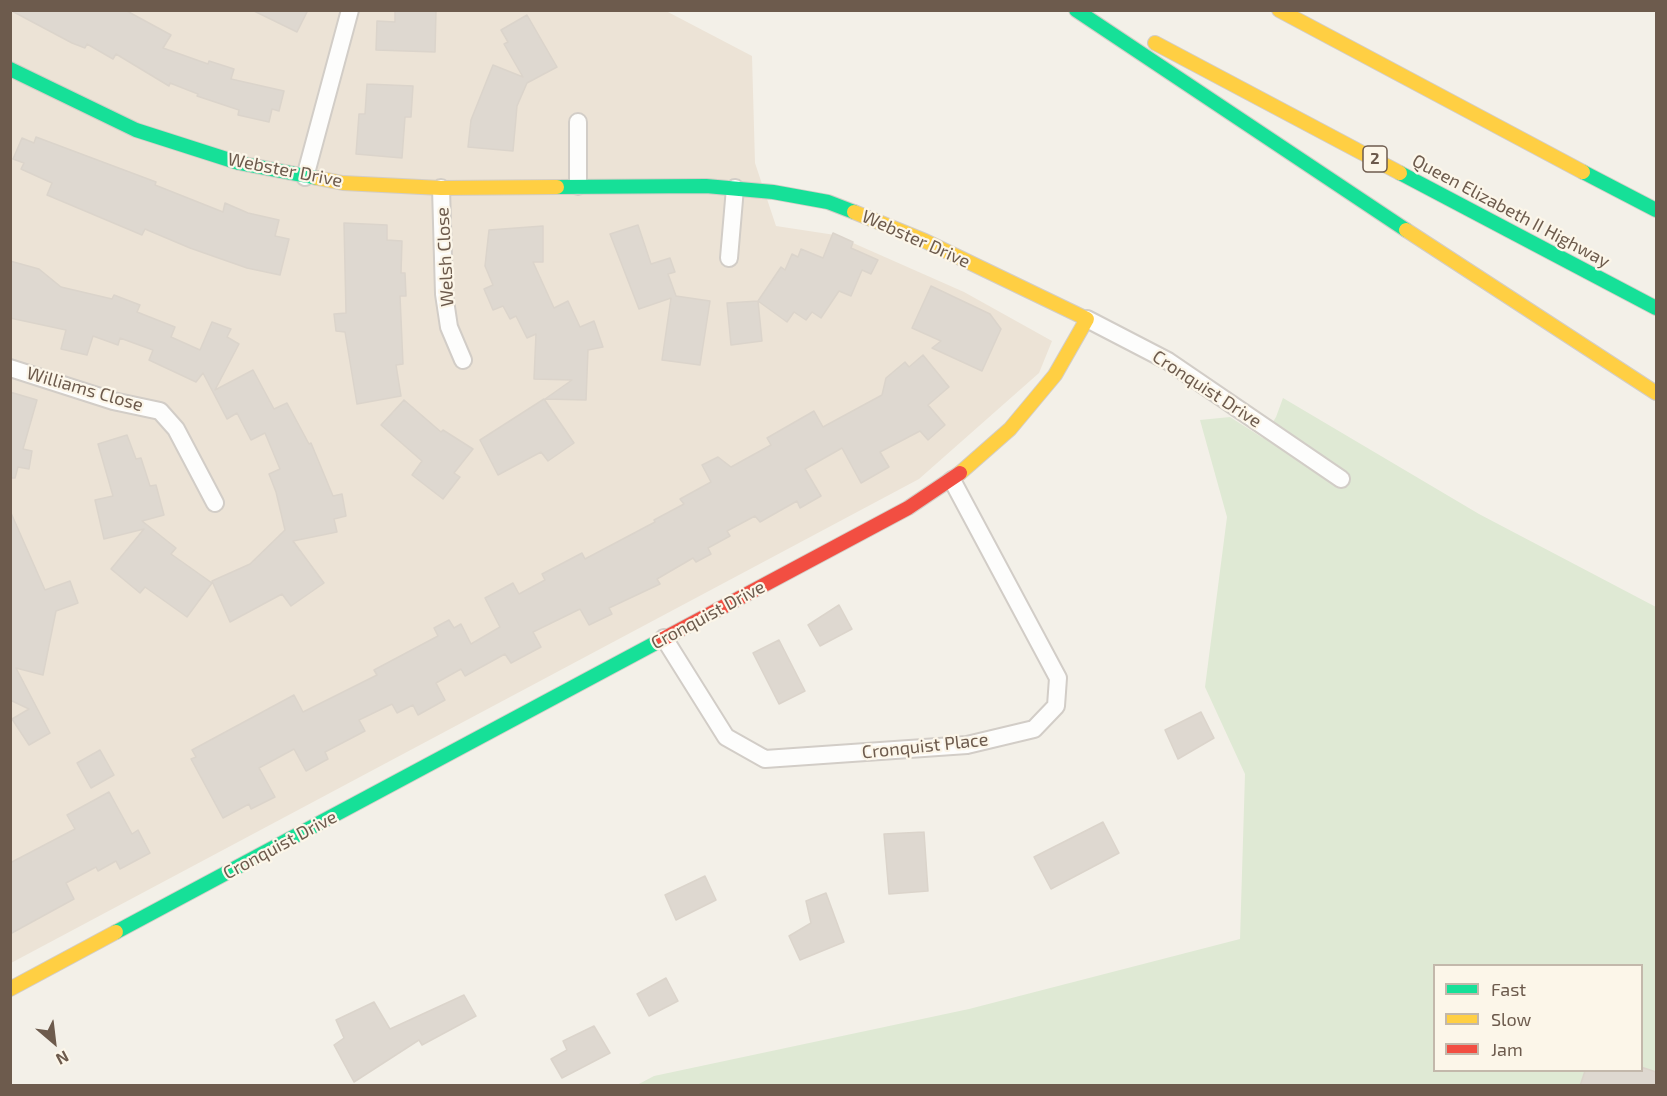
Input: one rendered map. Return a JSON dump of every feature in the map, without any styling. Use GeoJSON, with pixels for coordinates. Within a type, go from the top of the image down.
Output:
{"type":"FeatureCollection","features":[{"type":"Feature","properties":{"kind":"main road"},"geometry":{"type":"LineString","coordinates":[[1076,10],[1567,337],[1656,393]]}},
{"type":"Feature","properties":{"kind":"main road","name":"Queen Elizabeth II Highway"},"geometry":{"type":"LineString","coordinates":[[1094,10],[1656,308]]}},
{"type":"Feature","properties":{"kind":"main road"},"geometry":{"type":"LineString","coordinates":[[1279,10],[1656,210]]}},
{"type":"Feature","properties":{"kind":"main road","name":"Webster Drive"},"geometry":{"type":"LineString","coordinates":[[10,69],[88,109],[136,130],[239,163],[305,177],[343,183],[441,188],[578,186],[735,188],[828,202],[878,220],[1087,319]]}},
{"type":"Feature","properties":{"kind":"main road","name":"Cronquist Drive"},"geometry":{"type":"LineString","coordinates":[[10,989],[908,508],[952,480],[993,446],[1033,403],[1069,354],[1087,319]]}},
{"type":"Feature","properties":{"kind":"street"},"geometry":{"type":"LineString","coordinates":[[305,177],[350,10]]}},
{"type":"Feature","properties":{"kind":"street"},"geometry":{"type":"LineString","coordinates":[[578,122],[578,186]]}},
{"type":"Feature","properties":{"kind":"street","name":"Welsh Close"},"geometry":{"type":"LineString","coordinates":[[441,188],[444,294],[449,327],[463,360]]}},
{"type":"Feature","properties":{"kind":"street"},"geometry":{"type":"LineString","coordinates":[[729,258],[735,188]]}},
{"type":"Feature","properties":{"kind":"street","name":"Cronquist Drive"},"geometry":{"type":"LineString","coordinates":[[1087,319],[1168,360],[1341,479]]}},
{"type":"Feature","properties":{"kind":"street","name":"Williams Close"},"geometry":{"type":"LineString","coordinates":[[10,368],[113,401],[160,411],[176,429],[215,503]]}},
{"type":"Feature","properties":{"kind":"street","name":"Cronquist Place"},"geometry":{"type":"LineString","coordinates":[[664,638],[726,737],[765,759],[967,745],[1035,729],[1056,706],[1058,678],[952,480]]}},
{"type":"Feature","properties":{"kind":"shaded area"},"geometry":{"type":"Polygon","coordinates":[[[11,11],[666,11],[752,56],[755,163],[776,226],[835,235],[964,292],[1052,341],[1039,373],[919,479],[11,963],[11,11]]]}},
{"type":"Feature","properties":{"kind":"green space"},"geometry":{"type":"Polygon","coordinates":[[[1283,398],[1479,514],[1656,607],[1656,1085],[635,1086],[654,1076],[969,1009],[1240,939],[1245,774],[1205,687],[1227,517],[1200,420],[1230,417],[1263,438],[1276,417],[1283,398]]]}},
{"type":"Feature","properties":{"kind":"building"},"geometry":{"type":"Polygon","coordinates":[[[10,10],[125,10],[171,35],[163,48],[208,64],[209,61],[234,69],[231,79],[284,91],[279,111],[272,109],[269,122],[238,115],[239,110],[197,96],[198,94],[170,83],[169,86],[116,54],[113,59],[87,44],[85,48],[72,43],[10,10]]]}},
{"type":"Feature","properties":{"kind":"building"},"geometry":{"type":"Polygon","coordinates":[[[252,10],[308,10],[297,32],[252,10]]]}},
{"type":"Feature","properties":{"kind":"building"},"geometry":{"type":"Polygon","coordinates":[[[395,10],[436,10],[435,52],[376,50],[377,21],[395,22],[395,10]]]}},
{"type":"Feature","properties":{"kind":"building"},"geometry":{"type":"Polygon","coordinates":[[[527,15],[557,67],[527,83],[517,106],[513,151],[468,147],[471,120],[493,65],[523,77],[504,44],[508,42],[501,30],[527,15]]]}},
{"type":"Feature","properties":{"kind":"building"},"geometry":{"type":"Polygon","coordinates":[[[367,84],[413,86],[411,117],[405,117],[402,158],[356,154],[359,114],[365,114],[367,84]]]}},
{"type":"Feature","properties":{"kind":"building"},"geometry":{"type":"Polygon","coordinates":[[[36,137],[156,182],[155,185],[223,212],[225,203],[248,213],[279,220],[275,236],[289,239],[280,275],[247,268],[145,229],[142,235],[47,195],[52,183],[21,169],[24,163],[13,159],[22,138],[34,143],[36,137]]]}},
{"type":"Feature","properties":{"kind":"building"},"geometry":{"type":"Polygon","coordinates":[[[344,223],[387,225],[387,240],[402,241],[401,273],[405,273],[406,296],[400,296],[403,364],[396,365],[401,396],[357,404],[345,332],[336,331],[334,314],[346,313],[344,223]]]}},
{"type":"Feature","properties":{"kind":"building"},"geometry":{"type":"Polygon","coordinates":[[[638,225],[651,264],[670,258],[675,272],[668,274],[676,296],[710,301],[700,365],[662,360],[671,298],[639,309],[610,234],[638,225]]]}},
{"type":"Feature","properties":{"kind":"building"},"geometry":{"type":"Polygon","coordinates":[[[543,226],[543,262],[533,262],[554,308],[568,301],[580,327],[594,321],[603,347],[588,350],[586,400],[545,399],[572,380],[534,379],[536,334],[527,338],[516,316],[510,319],[503,306],[493,310],[484,289],[493,285],[485,266],[489,230],[543,226]]]}},
{"type":"Feature","properties":{"kind":"building"},"geometry":{"type":"Polygon","coordinates":[[[833,233],[853,242],[851,248],[878,260],[871,274],[862,270],[851,296],[839,291],[821,318],[812,312],[806,320],[794,312],[787,322],[758,301],[781,267],[785,270],[792,254],[798,257],[801,249],[823,258],[833,233]]]}},
{"type":"Feature","properties":{"kind":"building"},"geometry":{"type":"Polygon","coordinates":[[[10,261],[39,269],[61,287],[112,299],[114,295],[140,305],[137,312],[175,327],[171,337],[200,350],[212,322],[231,329],[227,337],[239,344],[215,390],[253,370],[274,409],[287,403],[309,444],[311,443],[333,496],[342,494],[346,516],[334,519],[337,532],[293,541],[324,583],[291,606],[282,594],[230,622],[212,581],[250,564],[285,530],[269,474],[280,469],[265,433],[251,440],[237,413],[227,419],[203,373],[196,382],[149,360],[153,350],[120,338],[118,345],[93,336],[87,355],[61,349],[66,330],[10,318],[10,261]]]}},
{"type":"Feature","properties":{"kind":"building"},"geometry":{"type":"Polygon","coordinates":[[[931,286],[990,314],[1001,329],[982,371],[932,348],[941,341],[912,328],[931,286]]]}},
{"type":"Feature","properties":{"kind":"building"},"geometry":{"type":"Polygon","coordinates":[[[758,301],[762,341],[731,345],[727,303],[758,301]]]}},
{"type":"Feature","properties":{"kind":"building"},"geometry":{"type":"Polygon","coordinates":[[[923,355],[949,387],[928,405],[945,425],[928,440],[920,431],[880,452],[889,467],[861,483],[842,448],[805,469],[821,496],[800,508],[797,501],[760,522],[755,516],[727,531],[730,536],[708,548],[711,554],[696,562],[693,558],[657,579],[660,584],[609,608],[612,614],[589,625],[580,609],[533,632],[541,647],[511,663],[505,654],[465,676],[461,669],[436,683],[445,700],[418,715],[413,705],[397,713],[392,704],[359,720],[365,731],[325,752],[328,759],[306,771],[294,749],[259,768],[275,797],[251,809],[249,804],[223,818],[191,759],[196,757],[192,750],[294,695],[303,712],[377,675],[374,670],[438,636],[434,628],[449,620],[454,628],[461,624],[471,644],[500,627],[485,598],[513,583],[519,594],[545,580],[542,574],[582,553],[585,559],[655,522],[654,520],[684,504],[680,499],[711,482],[702,465],[718,457],[731,467],[771,445],[767,438],[814,411],[823,427],[882,395],[886,378],[905,362],[909,367],[923,355]]]}},
{"type":"Feature","properties":{"kind":"building"},"geometry":{"type":"Polygon","coordinates":[[[10,392],[37,400],[23,449],[32,451],[29,469],[18,467],[15,478],[10,478],[10,392]]]}},
{"type":"Feature","properties":{"kind":"building"},"geometry":{"type":"Polygon","coordinates":[[[544,399],[574,443],[548,461],[541,452],[498,475],[480,440],[544,399]]]}},
{"type":"Feature","properties":{"kind":"building"},"geometry":{"type":"Polygon","coordinates":[[[404,400],[441,432],[443,430],[473,449],[454,473],[460,477],[443,499],[412,475],[422,461],[381,425],[404,400]]]}},
{"type":"Feature","properties":{"kind":"building"},"geometry":{"type":"Polygon","coordinates":[[[127,435],[136,459],[141,458],[150,486],[156,485],[164,515],[142,521],[176,548],[171,554],[212,583],[187,617],[145,587],[140,593],[111,569],[144,529],[104,539],[95,500],[113,496],[98,444],[127,435]]]}},
{"type":"Feature","properties":{"kind":"building"},"geometry":{"type":"Polygon","coordinates":[[[11,513],[45,590],[70,581],[78,603],[56,611],[43,675],[16,668],[50,733],[29,745],[12,719],[29,709],[10,700],[11,513]]]}},
{"type":"Feature","properties":{"kind":"building"},"geometry":{"type":"Polygon","coordinates":[[[839,605],[852,629],[820,646],[808,625],[839,605]]]}},
{"type":"Feature","properties":{"kind":"building"},"geometry":{"type":"Polygon","coordinates":[[[779,640],[805,691],[779,704],[753,653],[779,640]]]}},
{"type":"Feature","properties":{"kind":"building"},"geometry":{"type":"Polygon","coordinates":[[[1201,712],[1214,738],[1178,759],[1165,730],[1201,712]]]}},
{"type":"Feature","properties":{"kind":"building"},"geometry":{"type":"Polygon","coordinates":[[[100,750],[114,775],[91,788],[77,763],[100,750]]]}},
{"type":"Feature","properties":{"kind":"building"},"geometry":{"type":"Polygon","coordinates":[[[109,792],[132,834],[138,830],[150,853],[120,869],[116,861],[98,871],[96,867],[66,883],[74,899],[10,934],[10,863],[75,829],[67,815],[109,792]]]}},
{"type":"Feature","properties":{"kind":"building"},"geometry":{"type":"Polygon","coordinates":[[[1103,822],[1119,853],[1051,889],[1034,857],[1103,822]]]}},
{"type":"Feature","properties":{"kind":"building"},"geometry":{"type":"Polygon","coordinates":[[[924,832],[928,891],[889,894],[884,834],[924,832]]]}},
{"type":"Feature","properties":{"kind":"building"},"geometry":{"type":"Polygon","coordinates":[[[705,876],[716,900],[676,920],[665,895],[705,876]]]}},
{"type":"Feature","properties":{"kind":"building"},"geometry":{"type":"Polygon","coordinates":[[[826,893],[844,942],[800,960],[789,936],[811,923],[806,901],[826,893]]]}},
{"type":"Feature","properties":{"kind":"building"},"geometry":{"type":"Polygon","coordinates":[[[666,978],[678,1001],[649,1016],[637,994],[666,978]]]}},
{"type":"Feature","properties":{"kind":"building"},"geometry":{"type":"Polygon","coordinates":[[[464,995],[476,1016],[422,1045],[419,1040],[354,1082],[334,1045],[344,1038],[336,1020],[374,1002],[390,1029],[464,995]]]}},
{"type":"Feature","properties":{"kind":"building"},"geometry":{"type":"Polygon","coordinates":[[[594,1026],[610,1053],[562,1078],[551,1059],[567,1050],[563,1041],[594,1026]]]}},
{"type":"Feature","properties":{"kind":"building"},"geometry":{"type":"Polygon","coordinates":[[[1643,1068],[1656,1072],[1656,1086],[1580,1086],[1585,1072],[1643,1072],[1643,1068]]]}},
{"type":"Feature","properties":{"kind":"traffic: fast"},"geometry":{"type":"LineString","coordinates":[[1076,10],[1406,230]]}},
{"type":"Feature","properties":{"kind":"traffic: fast"},"geometry":{"type":"LineString","coordinates":[[10,69],[136,130],[239,163],[317,178]]}},
{"type":"Feature","properties":{"kind":"traffic: fast"},"geometry":{"type":"LineString","coordinates":[[1583,172],[1656,210]]}},
{"type":"Feature","properties":{"kind":"traffic: fast"},"geometry":{"type":"LineString","coordinates":[[1400,173],[1656,308]]}},
{"type":"Feature","properties":{"kind":"traffic: fast"},"geometry":{"type":"LineString","coordinates":[[557,187],[706,186],[773,192],[828,202],[854,212]]}},
{"type":"Feature","properties":{"kind":"traffic: fast"},"geometry":{"type":"LineString","coordinates":[[116,932],[663,639]]}},
{"type":"Feature","properties":{"kind":"traffic: slow"},"geometry":{"type":"LineString","coordinates":[[1279,10],[1583,172]]}},
{"type":"Feature","properties":{"kind":"traffic: slow"},"geometry":{"type":"LineString","coordinates":[[1155,43],[1400,173]]}},
{"type":"Feature","properties":{"kind":"traffic: slow"},"geometry":{"type":"LineString","coordinates":[[317,178],[343,183],[441,188],[557,187]]}},
{"type":"Feature","properties":{"kind":"traffic: slow"},"geometry":{"type":"LineString","coordinates":[[854,212],[925,241],[1087,319],[1055,375],[1010,429],[960,473]]}},
{"type":"Feature","properties":{"kind":"traffic: slow"},"geometry":{"type":"LineString","coordinates":[[1406,230],[1656,393]]}},
{"type":"Feature","properties":{"kind":"traffic: slow"},"geometry":{"type":"LineString","coordinates":[[10,989],[116,932]]}},
{"type":"Feature","properties":{"kind":"traffic: jam"},"geometry":{"type":"LineString","coordinates":[[663,639],[908,508],[960,473]]}}]}
